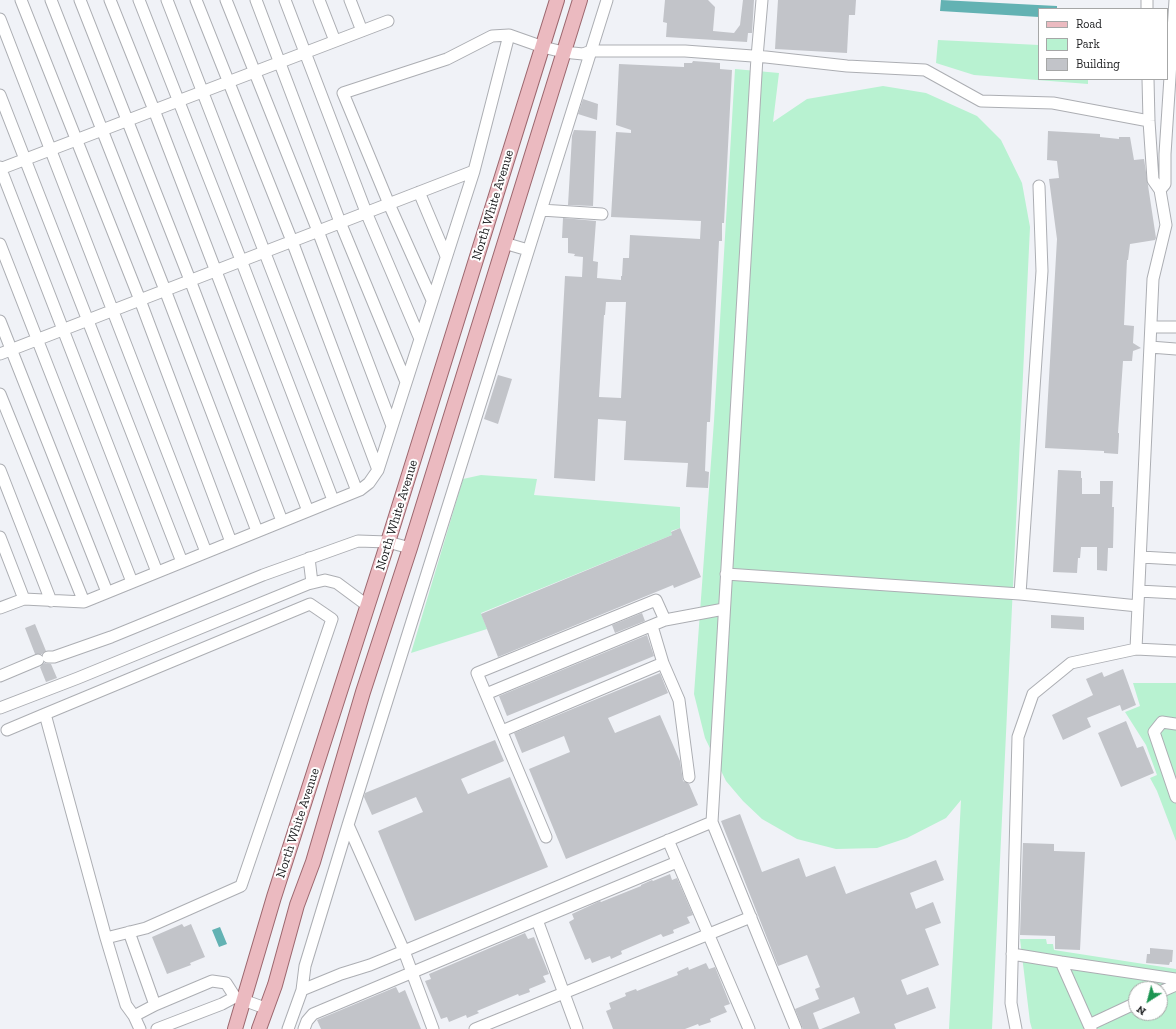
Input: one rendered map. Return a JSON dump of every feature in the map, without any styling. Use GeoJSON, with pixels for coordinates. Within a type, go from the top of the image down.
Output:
{"type":"FeatureCollection","features":[{"type":"Feature","properties":{"kind":"main road","name":"North White Avenue"},"geometry":{"type":"LineString","coordinates":[[235,1029],[240,998],[368,606],[557,0]]}},
{"type":"Feature","properties":{"kind":"main road","name":"North White Avenue"},"geometry":{"type":"LineString","coordinates":[[259,1029],[265,1008],[275,985],[363,692],[410,548],[580,0]]}},
{"type":"Feature","properties":{"kind":"street"},"geometry":{"type":"LineString","coordinates":[[21,0],[140,300],[231,542]]}},
{"type":"Feature","properties":{"kind":"street"},"geometry":{"type":"LineString","coordinates":[[51,0],[166,290],[257,531]]}},
{"type":"Feature","properties":{"kind":"street"},"geometry":{"type":"LineString","coordinates":[[80,0],[190,280],[282,522]]}},
{"type":"Feature","properties":{"kind":"street"},"geometry":{"type":"LineString","coordinates":[[110,0],[154,110],[308,511]]}},
{"type":"Feature","properties":{"kind":"street"},"geometry":{"type":"LineString","coordinates":[[139,0],[333,500]]}},
{"type":"Feature","properties":{"kind":"street"},"geometry":{"type":"LineString","coordinates":[[167,0],[358,491]]}},
{"type":"Feature","properties":{"kind":"street"},"geometry":{"type":"LineString","coordinates":[[196,0],[292,241],[378,470]]}},
{"type":"Feature","properties":{"kind":"street"},"geometry":{"type":"LineString","coordinates":[[226,0],[318,231],[392,426]]}},
{"type":"Feature","properties":{"kind":"street"},"geometry":{"type":"LineString","coordinates":[[256,0],[340,222],[406,382]]}},
{"type":"Feature","properties":{"kind":"street"},"geometry":{"type":"LineString","coordinates":[[284,0],[366,212],[420,339]]}},
{"type":"Feature","properties":{"kind":"street"},"geometry":{"type":"LineString","coordinates":[[319,0],[335,41]]}},
{"type":"Feature","properties":{"kind":"street"},"geometry":{"type":"LineString","coordinates":[[350,0],[362,31]]}},
{"type":"Feature","properties":{"kind":"street"},"geometry":{"type":"LineString","coordinates":[[288,1029],[302,990],[305,966],[348,825],[541,210],[587,52],[607,0]]}},
{"type":"Feature","properties":{"kind":"street"},"geometry":{"type":"LineString","coordinates":[[762,0],[757,57],[712,822],[796,1029]]}},
{"type":"Feature","properties":{"kind":"street"},"geometry":{"type":"LineString","coordinates":[[1160,190],[1165,184],[1165,154],[1175,0]]}},
{"type":"Feature","properties":{"kind":"street"},"geometry":{"type":"LineString","coordinates":[[0,19],[206,552]]}},
{"type":"Feature","properties":{"kind":"street"},"geometry":{"type":"LineString","coordinates":[[157,572],[0,168],[388,21]]}},
{"type":"Feature","properties":{"kind":"street"},"geometry":{"type":"LineString","coordinates":[[0,608],[24,599],[84,602],[358,491],[369,483],[378,470],[474,171],[509,35]]}},
{"type":"Feature","properties":{"kind":"street"},"geometry":{"type":"LineString","coordinates":[[432,300],[343,93],[447,59],[492,36],[509,35],[543,47],[563,52],[685,52],[757,57],[847,66],[925,70],[981,101],[1053,103],[1149,121]]}},
{"type":"Feature","properties":{"kind":"street"},"geometry":{"type":"LineString","coordinates":[[1136,649],[1153,279],[1166,225],[1170,218],[1160,190],[1153,180],[1148,80]]}},
{"type":"Feature","properties":{"kind":"street"},"geometry":{"type":"LineString","coordinates":[[0,95],[182,562]]}},
{"type":"Feature","properties":{"kind":"street"},"geometry":{"type":"LineString","coordinates":[[0,354],[474,171]]}},
{"type":"Feature","properties":{"kind":"street"},"geometry":{"type":"LineString","coordinates":[[1020,594],[1042,270],[1039,186]]}},
{"type":"Feature","properties":{"kind":"street"},"geometry":{"type":"LineString","coordinates":[[419,192],[446,256]]}},
{"type":"Feature","properties":{"kind":"street"},"geometry":{"type":"LineString","coordinates":[[541,210],[602,214]]}},
{"type":"Feature","properties":{"kind":"street"},"geometry":{"type":"LineString","coordinates":[[504,242],[528,250]]}},
{"type":"Feature","properties":{"kind":"street"},"geometry":{"type":"LineString","coordinates":[[0,244],[132,582]]}},
{"type":"Feature","properties":{"kind":"street"},"geometry":{"type":"LineString","coordinates":[[0,321],[107,592]]}},
{"type":"Feature","properties":{"kind":"street"},"geometry":{"type":"LineString","coordinates":[[1151,327],[1176,328]]}},
{"type":"Feature","properties":{"kind":"street"},"geometry":{"type":"LineString","coordinates":[[1150,347],[1176,349]]}},
{"type":"Feature","properties":{"kind":"street"},"geometry":{"type":"LineString","coordinates":[[0,394],[84,602]]}},
{"type":"Feature","properties":{"kind":"street"},"geometry":{"type":"LineString","coordinates":[[0,470],[51,601]]}},
{"type":"Feature","properties":{"kind":"street"},"geometry":{"type":"LineString","coordinates":[[0,536],[24,599]]}},
{"type":"Feature","properties":{"kind":"street"},"geometry":{"type":"LineString","coordinates":[[0,676],[43,659],[54,657],[111,637],[264,575],[358,540],[388,542],[410,548]]}},
{"type":"Feature","properties":{"kind":"street"},"geometry":{"type":"LineString","coordinates":[[1140,557],[1176,559]]}},
{"type":"Feature","properties":{"kind":"street"},"geometry":{"type":"LineString","coordinates":[[310,558],[312,583]]}},
{"type":"Feature","properties":{"kind":"street"},"geometry":{"type":"LineString","coordinates":[[726,574],[1020,594],[1138,606]]}},
{"type":"Feature","properties":{"kind":"street"},"geometry":{"type":"LineString","coordinates":[[0,708],[312,583],[325,580],[336,583],[368,606]]}},
{"type":"Feature","properties":{"kind":"street"},"geometry":{"type":"LineString","coordinates":[[1139,591],[1176,593]]}},
{"type":"Feature","properties":{"kind":"street"},"geometry":{"type":"LineString","coordinates":[[546,837],[477,673],[656,600],[665,620]]}},
{"type":"Feature","properties":{"kind":"street"},"geometry":{"type":"LineString","coordinates":[[7,730],[310,604],[332,619],[241,886],[146,928],[106,938]]}},
{"type":"Feature","properties":{"kind":"street"},"geometry":{"type":"LineString","coordinates":[[486,694],[665,620],[724,609]]}},
{"type":"Feature","properties":{"kind":"street"},"geometry":{"type":"LineString","coordinates":[[652,626],[663,663],[679,700],[689,777]]}},
{"type":"Feature","properties":{"kind":"street"},"geometry":{"type":"LineString","coordinates":[[1016,1029],[1011,1003],[1018,737],[1033,694],[1071,663],[1136,649],[1176,651]]}},
{"type":"Feature","properties":{"kind":"street"},"geometry":{"type":"LineString","coordinates":[[502,731],[663,663]]}},
{"type":"Feature","properties":{"kind":"street"},"geometry":{"type":"LineString","coordinates":[[45,714],[106,938],[126,1005],[134,1016],[140,1029]]}},
{"type":"Feature","properties":{"kind":"street"},"geometry":{"type":"LineString","coordinates":[[1176,724],[1162,722],[1154,732],[1176,797]]}},
{"type":"Feature","properties":{"kind":"street"},"geometry":{"type":"LineString","coordinates":[[302,990],[341,974],[370,965],[712,822]]}},
{"type":"Feature","properties":{"kind":"street"},"geometry":{"type":"LineString","coordinates":[[348,825],[404,951],[433,1029]]}},
{"type":"Feature","properties":{"kind":"street"},"geometry":{"type":"LineString","coordinates":[[668,840],[749,1029]]}},
{"type":"Feature","properties":{"kind":"street"},"geometry":{"type":"LineString","coordinates":[[304,1029],[307,1021],[313,1014],[677,862]]}},
{"type":"Feature","properties":{"kind":"street"},"geometry":{"type":"LineString","coordinates":[[475,1029],[751,917]]}},
{"type":"Feature","properties":{"kind":"street"},"geometry":{"type":"LineString","coordinates":[[537,920],[577,1029]]}},
{"type":"Feature","properties":{"kind":"street"},"geometry":{"type":"LineString","coordinates":[[129,932],[155,1005]]}},
{"type":"Feature","properties":{"kind":"street"},"geometry":{"type":"LineString","coordinates":[[1012,954],[1176,979]]}},
{"type":"Feature","properties":{"kind":"street"},"geometry":{"type":"LineString","coordinates":[[1061,962],[1090,1027],[1128,1007]]}},
{"type":"Feature","properties":{"kind":"street"},"geometry":{"type":"LineString","coordinates":[[134,1016],[155,1005],[212,981],[226,983],[240,998],[265,1008]]}},
{"type":"Feature","properties":{"kind":"street"},"geometry":{"type":"LineString","coordinates":[[157,1029],[240,998]]}},
{"type":"Feature","properties":{"kind":"green space"},"geometry":{"type":"Polygon","coordinates":[[[938,40],[1038,45],[1038,80],[1088,80],[1088,84],[974,75],[936,63],[938,40]]]}},
{"type":"Feature","properties":{"kind":"green space"},"geometry":{"type":"Polygon","coordinates":[[[735,69],[779,73],[773,122],[807,99],[883,86],[926,93],[977,116],[1001,140],[1022,183],[1030,227],[992,1029],[949,1029],[961,800],[946,818],[907,838],[877,848],[836,849],[797,839],[762,819],[743,801],[726,781],[705,738],[694,694],[714,421],[735,69]]]}},
{"type":"Feature","properties":{"kind":"green space"},"geometry":{"type":"Polygon","coordinates":[[[481,475],[537,479],[534,495],[680,507],[680,528],[671,531],[672,535],[481,613],[487,629],[411,653],[463,479],[481,475]]]}},
{"type":"Feature","properties":{"kind":"green space"},"geometry":{"type":"Polygon","coordinates":[[[1133,683],[1176,683],[1176,841],[1157,791],[1150,778],[1157,775],[1146,745],[1125,712],[1140,706],[1133,683]]]}},
{"type":"Feature","properties":{"kind":"green space"},"geometry":{"type":"Polygon","coordinates":[[[1020,939],[1046,939],[1047,944],[1053,944],[1054,950],[1176,969],[1176,1029],[1032,1029],[1020,939]]]}},
{"type":"Feature","properties":{"kind":"water"},"geometry":{"type":"Polygon","coordinates":[[[941,0],[1057,6],[1057,8],[1038,8],[1038,17],[940,11],[941,0]]]}},
{"type":"Feature","properties":{"kind":"water"},"geometry":{"type":"Polygon","coordinates":[[[220,927],[227,944],[219,947],[212,930],[220,927]]]}},
{"type":"Feature","properties":{"kind":"building"},"geometry":{"type":"Polygon","coordinates":[[[665,0],[708,0],[715,7],[713,31],[734,33],[740,25],[743,0],[754,0],[752,33],[748,33],[747,42],[666,37],[667,23],[663,22],[665,0]]]}},
{"type":"Feature","properties":{"kind":"building"},"geometry":{"type":"Polygon","coordinates":[[[778,0],[856,0],[855,15],[849,15],[847,53],[775,49],[778,0]]]}},
{"type":"Feature","properties":{"kind":"building"},"geometry":{"type":"Polygon","coordinates":[[[693,61],[720,63],[720,69],[732,70],[724,223],[722,223],[722,241],[719,241],[710,422],[707,422],[705,471],[709,472],[708,488],[686,487],[688,463],[624,460],[626,421],[598,419],[595,481],[554,478],[565,276],[582,277],[583,257],[574,256],[575,254],[568,253],[568,238],[562,238],[563,218],[596,221],[593,261],[598,262],[597,278],[621,280],[623,258],[629,258],[630,235],[700,239],[701,221],[611,217],[616,132],[631,133],[631,130],[616,125],[619,64],[684,67],[684,63],[692,63],[693,61]],[[606,302],[599,397],[621,398],[626,302],[606,302]]]}},
{"type":"Feature","properties":{"kind":"building"},"geometry":{"type":"Polygon","coordinates":[[[583,99],[598,104],[597,120],[578,114],[583,99]]]}},
{"type":"Feature","properties":{"kind":"building"},"geometry":{"type":"Polygon","coordinates":[[[574,130],[596,131],[593,206],[568,205],[572,136],[574,130]]]}},
{"type":"Feature","properties":{"kind":"building"},"geometry":{"type":"Polygon","coordinates":[[[1048,131],[1100,134],[1100,137],[1119,139],[1119,137],[1130,137],[1134,160],[1144,159],[1156,238],[1155,240],[1130,244],[1127,260],[1124,325],[1134,326],[1133,343],[1141,348],[1133,351],[1132,361],[1123,361],[1118,454],[1104,453],[1104,451],[1045,448],[1057,239],[1049,179],[1059,178],[1057,161],[1047,160],[1048,131]]]}},
{"type":"Feature","properties":{"kind":"building"},"geometry":{"type":"Polygon","coordinates":[[[498,375],[512,379],[498,424],[484,419],[498,375]]]}},
{"type":"Feature","properties":{"kind":"building"},"geometry":{"type":"Polygon","coordinates":[[[1058,470],[1081,471],[1082,494],[1100,494],[1100,481],[1113,481],[1113,548],[1108,548],[1107,571],[1097,570],[1097,547],[1081,547],[1080,558],[1078,558],[1077,573],[1053,572],[1058,470]]]}},
{"type":"Feature","properties":{"kind":"building"},"geometry":{"type":"Polygon","coordinates":[[[680,528],[701,577],[674,588],[673,585],[498,657],[481,614],[672,535],[671,532],[680,528]]]}},
{"type":"Feature","properties":{"kind":"building"},"geometry":{"type":"Polygon","coordinates":[[[642,613],[645,621],[615,633],[612,625],[642,613]]]}},
{"type":"Feature","properties":{"kind":"building"},"geometry":{"type":"Polygon","coordinates":[[[1051,615],[1084,617],[1084,630],[1051,628],[1051,615]]]}},
{"type":"Feature","properties":{"kind":"building"},"geometry":{"type":"Polygon","coordinates":[[[35,624],[46,651],[42,654],[35,654],[25,628],[35,624]]]}},
{"type":"Feature","properties":{"kind":"building"},"geometry":{"type":"Polygon","coordinates":[[[647,635],[654,656],[507,716],[499,696],[647,635]]]}},
{"type":"Feature","properties":{"kind":"building"},"geometry":{"type":"Polygon","coordinates":[[[44,663],[51,664],[57,678],[46,682],[40,667],[44,663]]]}},
{"type":"Feature","properties":{"kind":"building"},"geometry":{"type":"Polygon","coordinates":[[[1123,669],[1136,705],[1122,711],[1120,705],[1087,718],[1091,727],[1063,740],[1052,715],[1093,695],[1086,679],[1102,672],[1104,677],[1123,669]]]}},
{"type":"Feature","properties":{"kind":"building"},"geometry":{"type":"Polygon","coordinates":[[[660,673],[668,693],[608,718],[615,733],[660,715],[680,761],[683,781],[689,784],[698,805],[566,859],[529,769],[570,752],[564,736],[522,753],[514,733],[660,673]]]}},
{"type":"Feature","properties":{"kind":"building"},"geometry":{"type":"Polygon","coordinates":[[[1126,721],[1137,748],[1143,746],[1154,773],[1121,787],[1098,733],[1126,721]]]}},
{"type":"Feature","properties":{"kind":"building"},"geometry":{"type":"Polygon","coordinates":[[[495,740],[504,761],[461,779],[468,794],[510,777],[548,867],[415,921],[378,831],[423,812],[416,797],[372,815],[364,797],[365,793],[495,740]]]}},
{"type":"Feature","properties":{"kind":"building"},"geometry":{"type":"Polygon","coordinates":[[[740,814],[762,872],[799,858],[806,877],[835,866],[846,894],[936,860],[944,880],[910,893],[916,909],[933,902],[941,923],[925,929],[939,965],[901,980],[907,995],[928,987],[936,1008],[894,1024],[896,1029],[821,1029],[860,1013],[854,997],[813,1013],[819,1029],[803,1029],[795,1009],[819,999],[815,989],[820,987],[807,955],[778,966],[721,821],[740,814]]]}},
{"type":"Feature","properties":{"kind":"building"},"geometry":{"type":"Polygon","coordinates":[[[1023,843],[1054,844],[1054,851],[1085,852],[1080,950],[1055,949],[1055,936],[1020,935],[1023,843]]]}},
{"type":"Feature","properties":{"kind":"building"},"geometry":{"type":"Polygon","coordinates":[[[670,874],[672,880],[677,878],[693,915],[687,917],[690,923],[673,930],[674,933],[663,937],[661,934],[621,951],[622,954],[611,959],[610,956],[592,963],[590,958],[585,960],[569,922],[574,919],[572,914],[600,901],[601,902],[652,880],[653,881],[670,874]]]}},
{"type":"Feature","properties":{"kind":"building"},"geometry":{"type":"Polygon","coordinates":[[[182,924],[184,927],[191,924],[205,957],[190,963],[191,965],[167,974],[152,937],[182,924]]]}},
{"type":"Feature","properties":{"kind":"building"},"geometry":{"type":"Polygon","coordinates":[[[525,933],[528,939],[534,937],[549,974],[543,976],[546,982],[529,989],[530,992],[519,996],[518,994],[477,1011],[479,1013],[467,1018],[466,1015],[449,1022],[447,1017],[441,1019],[425,981],[431,979],[429,974],[525,933]]]}},
{"type":"Feature","properties":{"kind":"building"},"geometry":{"type":"Polygon","coordinates":[[[1150,948],[1173,950],[1172,962],[1170,962],[1169,965],[1146,963],[1147,954],[1150,954],[1150,948]]]}},
{"type":"Feature","properties":{"kind":"building"},"geometry":{"type":"Polygon","coordinates":[[[706,963],[709,969],[715,967],[730,1004],[724,1006],[727,1012],[710,1019],[711,1022],[699,1026],[698,1024],[685,1029],[613,1029],[606,1011],[611,1009],[609,1003],[626,996],[625,993],[636,989],[637,991],[678,975],[677,972],[688,967],[689,970],[706,963]]]}},
{"type":"Feature","properties":{"kind":"building"},"geometry":{"type":"Polygon","coordinates":[[[396,987],[399,993],[405,990],[421,1029],[321,1029],[317,1020],[396,987]]]}}]}
